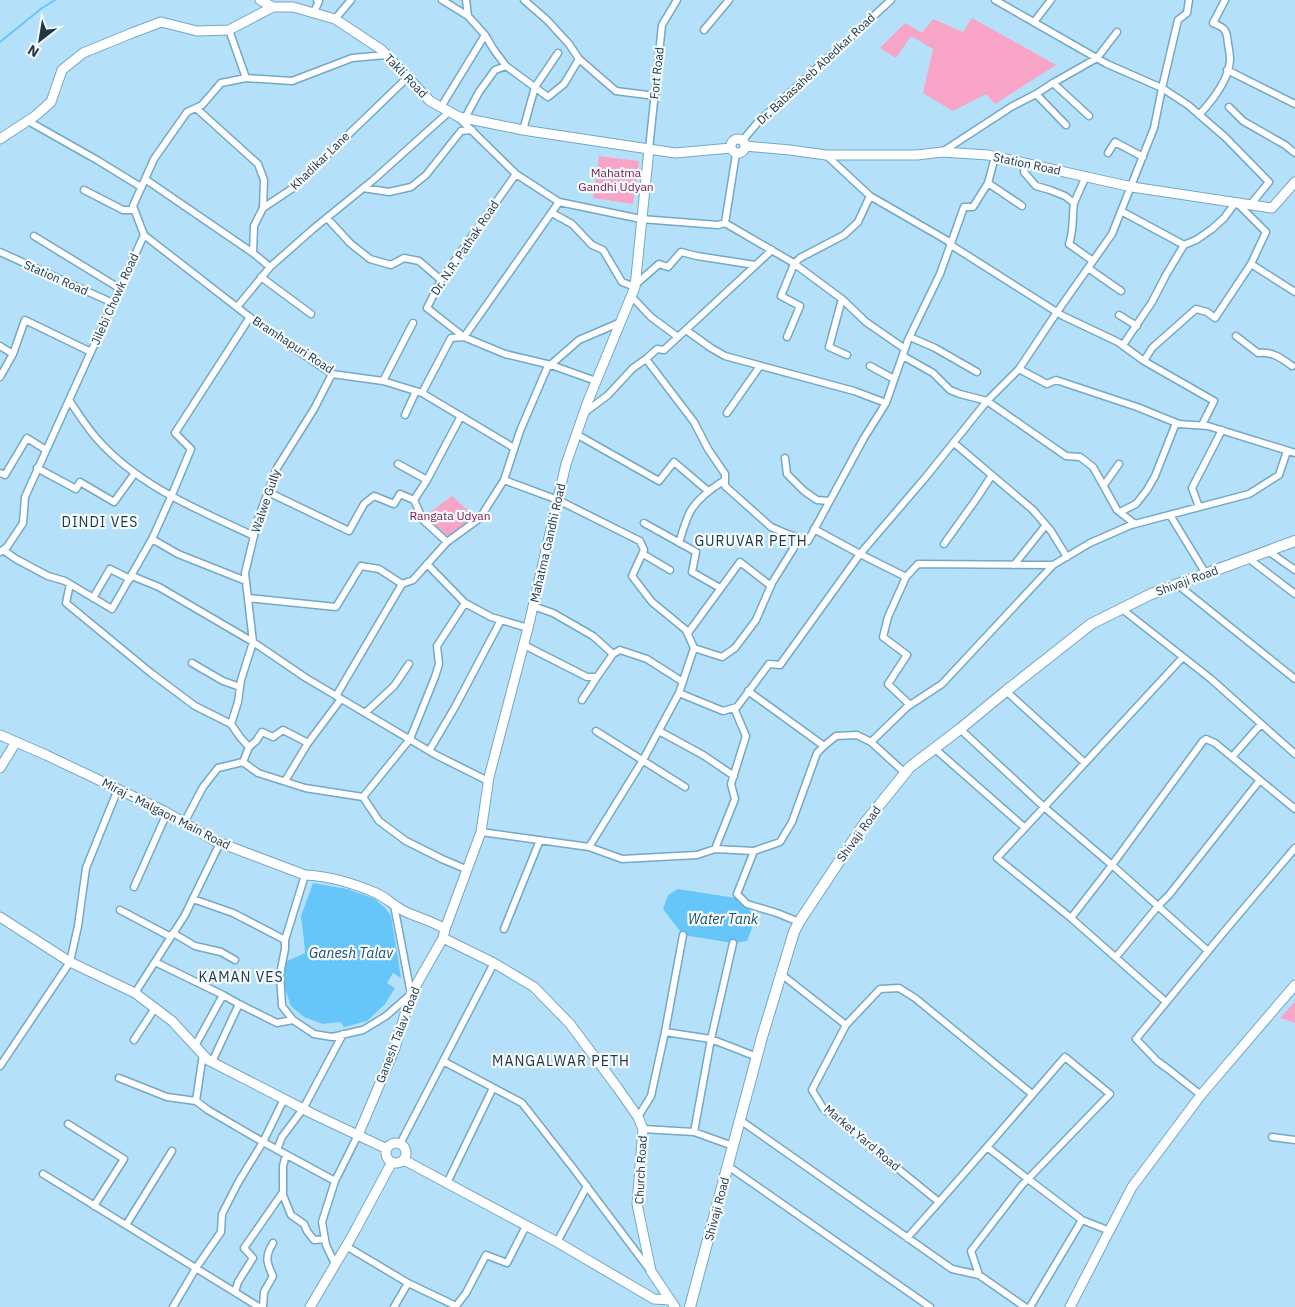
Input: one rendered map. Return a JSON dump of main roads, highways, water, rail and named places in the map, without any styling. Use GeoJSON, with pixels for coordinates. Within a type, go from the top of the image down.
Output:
{"type":"FeatureCollection","features":[{"type":"Feature","properties":{"kind":"main road","name":"Takli Road"},"geometry":{"type":"LineString","coordinates":[[260,0],[273,7],[294,7],[335,19],[382,50],[430,101],[462,118],[523,130],[649,150],[675,153],[734,151]]}},
{"type":"Feature","properties":{"kind":"main road"},"geometry":{"type":"LineString","coordinates":[[0,139],[28,121],[51,102],[62,70],[84,53],[161,22],[197,31],[229,30],[273,7]]}},
{"type":"Feature","properties":{"kind":"main road","name":"Station Road"},"geometry":{"type":"LineString","coordinates":[[734,151],[743,152],[743,143],[826,155],[917,155],[942,152],[995,157],[1132,187],[1272,208],[1295,182]]}},
{"type":"Feature","properties":{"kind":"main road","name":"Mahatma Gandhi Road"},"geometry":{"type":"LineString","coordinates":[[444,934],[481,832],[488,782],[534,606],[566,464],[596,381],[634,289],[649,150]]}},
{"type":"Feature","properties":{"kind":"main road","name":"Shivaji Road"},"geometry":{"type":"LineString","coordinates":[[690,1307],[757,1057],[794,932],[864,824],[910,767],[960,730],[1091,624],[1151,594],[1295,541]]}},
{"type":"Feature","properties":{"kind":"main road","name":"Miraj - Malgaon Main Road"},"geometry":{"type":"LineString","coordinates":[[0,735],[167,813],[220,843],[305,875],[320,875],[377,894],[405,912],[434,922],[444,934]]}},
{"type":"Feature","properties":{"kind":"main road"},"geometry":{"type":"LineString","coordinates":[[0,768],[16,742]]}},
{"type":"Feature","properties":{"kind":"main road"},"geometry":{"type":"LineString","coordinates":[[0,917],[70,962],[135,993],[172,1022],[212,1062],[302,1109],[387,1149]]}},
{"type":"Feature","properties":{"kind":"main road","name":"Church Road"},"geometry":{"type":"LineString","coordinates":[[444,934],[534,987],[570,1024],[638,1118],[643,1129],[637,1204],[651,1271],[673,1304]]}},
{"type":"Feature","properties":{"kind":"main road","name":"Ganesh Talav Road"},"geometry":{"type":"LineString","coordinates":[[358,1135],[395,1048],[411,994],[444,934]]}},
{"type":"Feature","properties":{"kind":"main road"},"geometry":{"type":"LineString","coordinates":[[1070,1307],[1132,1187],[1201,1095],[1295,985]]}},
{"type":"Feature","properties":{"kind":"main road"},"geometry":{"type":"LineString","coordinates":[[392,1144],[400,1144],[406,1153],[404,1160],[398,1163],[392,1162],[387,1158],[387,1149],[392,1144]]}},
{"type":"Feature","properties":{"kind":"main road"},"geometry":{"type":"LineString","coordinates":[[404,1160],[557,1242],[654,1299],[673,1304]]}},
{"type":"Feature","properties":{"kind":"main road"},"geometry":{"type":"LineString","coordinates":[[310,1307],[392,1162]]}},
{"type":"Feature","properties":{"kind":"water","name":"Ganesh Talav"},"geometry":{"type":"Polygon","coordinates":[[[313,883],[347,889],[375,899],[391,916],[401,978],[393,973],[387,983],[395,988],[385,1004],[367,1021],[344,1027],[340,1022],[323,1024],[304,1017],[291,1006],[284,986],[285,962],[305,953],[301,916],[313,883]]]}},
{"type":"Feature","properties":{"kind":"water","name":"Water Tank"},"geometry":{"type":"Polygon","coordinates":[[[678,889],[742,899],[750,910],[753,919],[747,941],[733,943],[683,935],[663,909],[668,895],[678,889]]]}},
{"type":"Feature","properties":{"kind":"waterway"},"geometry":{"type":"LineString","coordinates":[[0,42],[42,8],[55,0]]}},
{"type":"Feature","properties":{"kind":"district","name":"DINDI VES"},"geometry":{"type":"Point","coordinates":[100,522]}},
{"type":"Feature","properties":{"kind":"district","name":"GURUVAR PETH"},"geometry":{"type":"Point","coordinates":[751,541]}},
{"type":"Feature","properties":{"kind":"district","name":"KAMAN VES"},"geometry":{"type":"Point","coordinates":[241,977]}},
{"type":"Feature","properties":{"kind":"district","name":"MANGALWAR PETH"},"geometry":{"type":"Point","coordinates":[561,1061]}},
{"type":"Feature","properties":{"kind":"park label","name":"Mahatma Gandhi Udyan"},"geometry":{"type":"Point","coordinates":[616,180]}},
{"type":"Feature","properties":{"kind":"park label","name":"Rangata Udyan"},"geometry":{"type":"Point","coordinates":[450,516]}}]}
